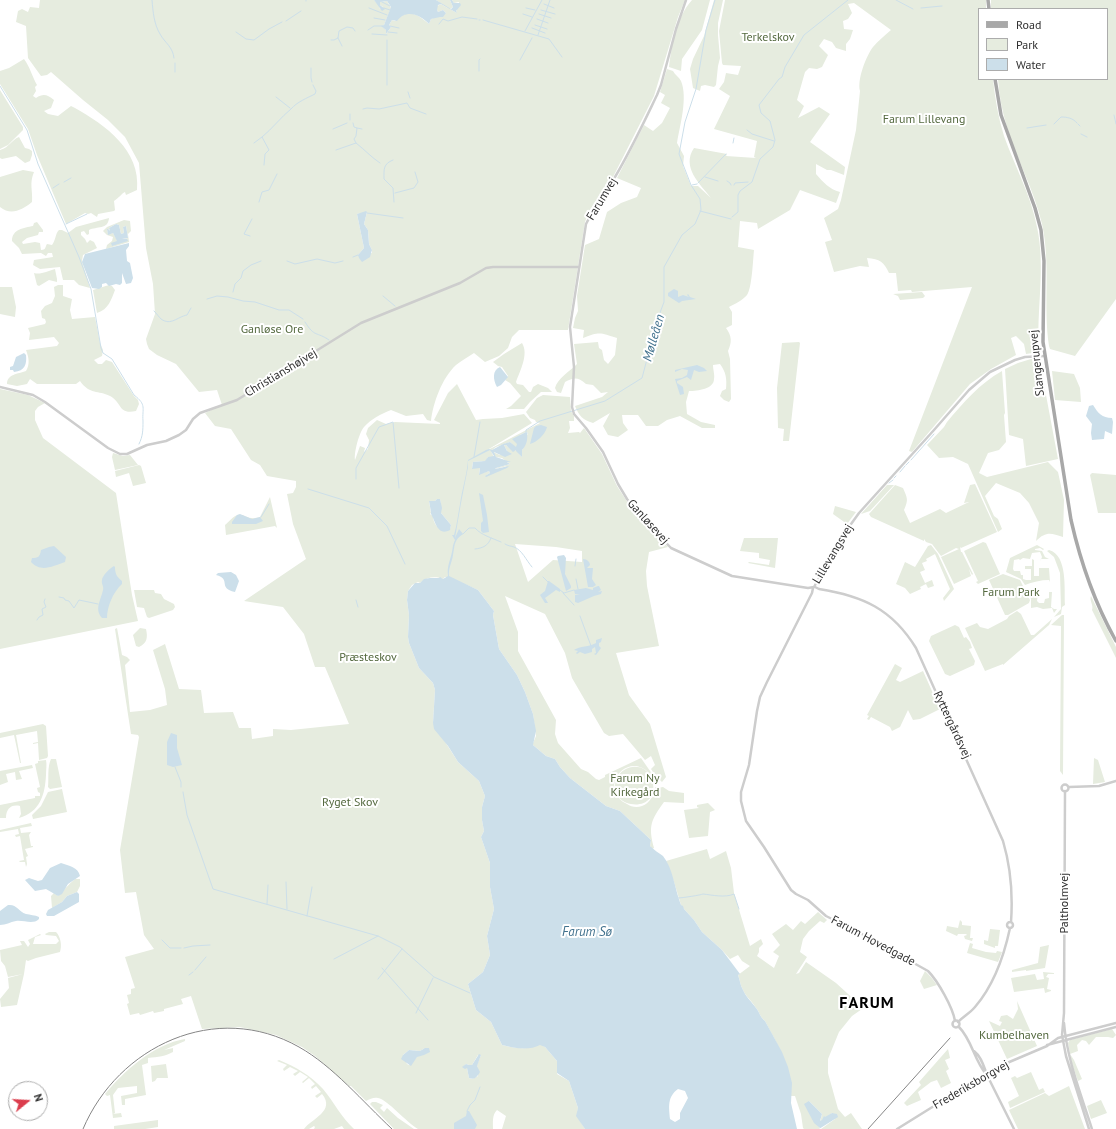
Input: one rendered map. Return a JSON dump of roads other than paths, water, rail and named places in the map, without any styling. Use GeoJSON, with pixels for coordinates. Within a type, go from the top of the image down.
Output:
{"type":"FeatureCollection","features":[{"type":"Feature","properties":{"kind":"main road","name":"Slangerupvej"},"geometry":{"type":"LineString","coordinates":[[995,80],[1001,115],[1036,208],[1041,230],[1044,261],[1043,332],[1045,356],[1068,503],[1077,546],[1086,578],[1094,598],[1102,617],[1116,641]]}},
{"type":"Feature","properties":{"kind":"street","name":"Farumvej"},"geometry":{"type":"LineString","coordinates":[[573,411],[574,367],[570,327],[586,224],[627,156],[659,90],[686,0]]}},
{"type":"Feature","properties":{"kind":"street","name":"Christianshøjvej"},"geometry":{"type":"LineString","coordinates":[[0,387],[33,395],[108,448],[120,454],[127,454],[146,445],[166,441],[179,435],[186,430],[193,419],[200,413],[237,400],[361,323],[460,284],[486,268],[579,267]]}},
{"type":"Feature","properties":{"kind":"street","name":"Lillevangsvej"},"geometry":{"type":"LineString","coordinates":[[742,785],[749,765],[760,697],[814,587],[839,542],[859,513],[969,390],[990,372],[1025,357],[1045,356]]}},
{"type":"Feature","properties":{"kind":"street","name":"Ganløsevej"},"geometry":{"type":"LineString","coordinates":[[573,411],[603,452],[627,499],[637,512],[671,548],[732,576],[814,587]]}},
{"type":"Feature","properties":{"kind":"street","name":"Ryttergårdsvej"},"geometry":{"type":"LineString","coordinates":[[814,587],[854,596],[879,609],[903,629],[916,648],[1003,841],[1012,883],[1011,922],[1008,924],[1010,928],[1002,958],[988,988],[974,1008],[957,1021]]}},
{"type":"Feature","properties":{"kind":"street"},"geometry":{"type":"LineString","coordinates":[[1069,787],[1068,790],[1065,791],[1062,789],[1063,785],[1066,784],[1069,787],[1099,786],[1116,781]]}},
{"type":"Feature","properties":{"kind":"street","name":"Farum Hovedgade"},"geometry":{"type":"LineString","coordinates":[[742,785],[741,795],[745,820],[791,890],[808,900],[826,916],[928,971],[936,980],[957,1021]]}},
{"type":"Feature","properties":{"kind":"street","name":"Paltholmvej"},"geometry":{"type":"LineString","coordinates":[[1065,791],[1064,1040],[1068,1064],[1089,1129]]}},
{"type":"Feature","properties":{"kind":"street"},"geometry":{"type":"LineString","coordinates":[[959,1027],[956,1028],[953,1024],[957,1021],[960,1024],[959,1027],[964,1032],[987,1074],[1014,1129]]}},
{"type":"Feature","properties":{"kind":"street","name":"Frederiksborgvej"},"geometry":{"type":"LineString","coordinates":[[897,1129],[987,1074],[1047,1046],[1064,1036],[1116,1023]]}},
{"type":"Feature","properties":{"kind":"street","name":"Frederiksborgvej"},"geometry":{"type":"LineString","coordinates":[[1047,1046],[1064,1040],[1116,1027]]}},
{"type":"Feature","properties":{"kind":"street","name":"Paltholmvej"},"geometry":{"type":"LineString","coordinates":[[1064,1040],[1092,1129]]}},
{"type":"Feature","properties":{"kind":"water"},"geometry":{"type":"Polygon","coordinates":[[[374,0],[436,0],[451,9],[453,7],[450,0],[454,3],[460,3],[461,5],[456,11],[457,13],[441,4],[438,5],[438,12],[443,10],[446,13],[443,17],[431,19],[429,24],[418,16],[409,14],[401,17],[397,21],[392,20],[389,25],[391,27],[386,34],[386,30],[381,26],[384,25],[391,7],[387,1],[380,2],[380,5],[385,9],[382,11],[374,0]]]}},
{"type":"Feature","properties":{"kind":"water"},"geometry":{"type":"Polygon","coordinates":[[[366,211],[364,224],[368,230],[369,244],[372,250],[370,257],[362,262],[358,255],[364,248],[357,214],[366,211]]]}},
{"type":"Feature","properties":{"kind":"water"},"geometry":{"type":"Polygon","coordinates":[[[116,224],[119,225],[121,234],[124,233],[123,227],[126,226],[128,238],[122,239],[127,239],[128,241],[112,246],[111,243],[117,241],[113,233],[108,235],[107,229],[110,231],[109,228],[116,224]]]}},
{"type":"Feature","properties":{"kind":"water"},"geometry":{"type":"Polygon","coordinates":[[[129,243],[126,250],[127,261],[130,263],[133,278],[131,283],[126,284],[122,273],[122,283],[120,285],[116,284],[109,286],[106,283],[102,284],[102,287],[99,289],[92,288],[82,262],[85,254],[129,243]]]}},
{"type":"Feature","properties":{"kind":"water"},"geometry":{"type":"Polygon","coordinates":[[[674,289],[678,291],[678,297],[683,295],[689,297],[687,295],[688,294],[690,297],[696,299],[682,301],[679,303],[668,296],[668,293],[674,289]]]}},
{"type":"Feature","properties":{"kind":"water"},"geometry":{"type":"Polygon","coordinates":[[[24,353],[26,355],[26,361],[23,369],[14,372],[13,370],[10,370],[10,367],[13,366],[16,357],[24,353]]]}},
{"type":"Feature","properties":{"kind":"water"},"geometry":{"type":"Polygon","coordinates":[[[697,365],[707,371],[699,372],[694,370],[691,380],[687,377],[677,381],[677,383],[683,387],[684,394],[680,395],[675,379],[682,378],[687,375],[688,370],[682,369],[675,372],[675,370],[697,365]]]}},
{"type":"Feature","properties":{"kind":"water"},"geometry":{"type":"Polygon","coordinates":[[[500,367],[508,377],[501,385],[497,387],[494,373],[497,368],[500,367]]]}},
{"type":"Feature","properties":{"kind":"water"},"geometry":{"type":"Polygon","coordinates":[[[1093,405],[1101,414],[1112,418],[1112,434],[1105,431],[1104,439],[1092,440],[1092,424],[1086,416],[1089,406],[1093,405]]]}},
{"type":"Feature","properties":{"kind":"water"},"geometry":{"type":"Polygon","coordinates":[[[541,425],[547,427],[543,435],[538,440],[530,444],[534,428],[541,425]]]}},
{"type":"Feature","properties":{"kind":"water","name":"Farum Sø"},"geometry":{"type":"Polygon","coordinates":[[[526,432],[528,433],[525,447],[522,450],[522,457],[516,450],[513,452],[506,445],[504,445],[507,451],[512,454],[505,457],[494,452],[496,457],[511,462],[507,462],[510,464],[495,469],[509,466],[507,468],[486,477],[485,476],[490,473],[489,471],[479,475],[480,468],[472,469],[473,462],[485,461],[488,457],[494,456],[490,450],[468,461],[455,538],[459,529],[463,534],[455,543],[449,576],[478,590],[494,611],[493,615],[499,649],[517,675],[533,714],[536,731],[533,745],[546,756],[555,759],[570,778],[606,806],[620,811],[651,840],[650,846],[663,856],[672,873],[681,905],[702,932],[722,950],[740,974],[738,975],[744,993],[765,1021],[782,1052],[788,1067],[792,1083],[791,1103],[797,1129],[585,1129],[576,1116],[578,1108],[569,1081],[557,1073],[557,1061],[545,1047],[540,1045],[531,1048],[521,1048],[502,1045],[491,1022],[476,1010],[468,984],[483,972],[490,955],[487,936],[494,909],[490,887],[490,863],[481,837],[484,831],[482,807],[485,796],[479,781],[458,762],[448,746],[434,729],[435,690],[433,683],[419,668],[409,643],[409,615],[407,600],[408,591],[415,583],[420,583],[424,579],[440,577],[443,579],[448,576],[448,566],[455,540],[452,535],[454,535],[456,527],[468,460],[486,450],[489,449],[492,450],[510,442],[516,447],[517,444],[512,439],[526,432]],[[678,1089],[674,1092],[670,1099],[670,1119],[675,1122],[680,1119],[680,1113],[688,1098],[685,1091],[678,1089]]]}},
{"type":"Feature","properties":{"kind":"water"},"geometry":{"type":"Polygon","coordinates":[[[479,493],[483,495],[489,532],[483,533],[481,531],[481,523],[483,521],[479,493]]]}},
{"type":"Feature","properties":{"kind":"water"},"geometry":{"type":"Polygon","coordinates":[[[440,499],[442,508],[441,513],[451,525],[450,530],[446,532],[439,530],[431,514],[429,501],[435,501],[440,499]]]}},
{"type":"Feature","properties":{"kind":"water"},"geometry":{"type":"Polygon","coordinates":[[[240,514],[252,519],[260,517],[263,521],[256,524],[232,524],[237,515],[240,514]]]}},
{"type":"Feature","properties":{"kind":"water"},"geometry":{"type":"Polygon","coordinates":[[[54,546],[66,557],[65,562],[52,567],[43,568],[31,562],[32,558],[39,556],[41,550],[54,546]]]}},
{"type":"Feature","properties":{"kind":"water"},"geometry":{"type":"Polygon","coordinates":[[[564,555],[566,558],[565,574],[571,586],[571,588],[566,591],[557,557],[564,555]]]}},
{"type":"Feature","properties":{"kind":"water"},"geometry":{"type":"Polygon","coordinates":[[[583,559],[587,560],[590,565],[587,568],[593,568],[592,579],[596,585],[593,587],[588,587],[583,559]]]}},
{"type":"Feature","properties":{"kind":"water"},"geometry":{"type":"Polygon","coordinates":[[[114,566],[115,572],[122,581],[122,584],[111,600],[107,618],[102,618],[98,608],[103,589],[102,578],[110,568],[114,566]]]}},
{"type":"Feature","properties":{"kind":"water"},"geometry":{"type":"Polygon","coordinates":[[[231,572],[236,575],[239,581],[235,592],[227,588],[223,579],[216,575],[218,573],[231,572]]]}},
{"type":"Feature","properties":{"kind":"water"},"geometry":{"type":"Polygon","coordinates":[[[548,581],[560,589],[560,592],[556,590],[545,598],[548,603],[545,603],[540,595],[545,591],[548,581]]]}},
{"type":"Feature","properties":{"kind":"water"},"geometry":{"type":"Polygon","coordinates":[[[598,586],[601,590],[598,592],[602,591],[601,594],[578,603],[575,602],[575,595],[580,594],[575,594],[574,590],[586,588],[593,590],[593,588],[598,586]]]}},
{"type":"Feature","properties":{"kind":"water"},"geometry":{"type":"Polygon","coordinates":[[[602,638],[601,642],[599,643],[601,648],[596,655],[594,654],[596,653],[595,647],[592,649],[592,652],[585,654],[580,652],[577,654],[576,653],[578,651],[574,650],[596,643],[596,640],[602,638]]]}},
{"type":"Feature","properties":{"kind":"water"},"geometry":{"type":"Polygon","coordinates":[[[171,733],[177,735],[177,748],[182,765],[173,767],[167,765],[167,742],[171,733]]]}},
{"type":"Feature","properties":{"kind":"water"},"geometry":{"type":"Polygon","coordinates":[[[61,863],[75,869],[80,876],[68,884],[62,894],[58,896],[46,889],[35,891],[25,880],[29,878],[38,881],[42,880],[50,868],[61,863]]]}},
{"type":"Feature","properties":{"kind":"water"},"geometry":{"type":"Polygon","coordinates":[[[77,892],[79,894],[79,902],[54,916],[47,916],[46,914],[48,910],[62,902],[67,896],[77,892]]]}},
{"type":"Feature","properties":{"kind":"water"},"geometry":{"type":"Polygon","coordinates":[[[8,905],[16,907],[23,913],[39,917],[39,919],[34,922],[16,921],[0,925],[0,911],[8,905]]]}},
{"type":"Feature","properties":{"kind":"water"},"geometry":{"type":"Polygon","coordinates":[[[425,1048],[429,1048],[430,1052],[417,1057],[411,1066],[401,1059],[409,1050],[420,1051],[425,1048]]]}},
{"type":"Feature","properties":{"kind":"water"},"geometry":{"type":"Polygon","coordinates":[[[479,1054],[481,1055],[477,1066],[480,1072],[476,1078],[469,1078],[467,1068],[465,1069],[462,1067],[466,1064],[472,1065],[479,1054]]]}},
{"type":"Feature","properties":{"kind":"water"},"geometry":{"type":"Polygon","coordinates":[[[809,1101],[822,1114],[820,1121],[824,1116],[825,1117],[832,1113],[837,1114],[838,1117],[819,1129],[820,1128],[814,1123],[804,1104],[809,1101]]]}},
{"type":"Feature","properties":{"kind":"water"},"geometry":{"type":"Polygon","coordinates":[[[467,1111],[469,1111],[477,1125],[475,1129],[454,1129],[454,1123],[466,1116],[467,1111]]]}},
{"type":"Feature","properties":{"kind":"waterway"},"geometry":{"type":"LineString","coordinates":[[152,0],[156,26],[172,51],[174,58]]}},
{"type":"Feature","properties":{"kind":"waterway"},"geometry":{"type":"LineString","coordinates":[[525,31],[542,0]]}},
{"type":"Feature","properties":{"kind":"waterway"},"geometry":{"type":"LineString","coordinates":[[538,35],[550,0]]}},
{"type":"Feature","properties":{"kind":"waterway","name":"Mølleåen"},"geometry":{"type":"LineString","coordinates":[[526,432],[526,430],[540,421],[605,401],[642,378],[658,318],[664,302],[664,267],[682,235],[695,224],[701,210],[700,199],[691,185],[679,154],[685,122],[696,89],[706,30],[715,0]]}},
{"type":"Feature","properties":{"kind":"waterway"},"geometry":{"type":"LineString","coordinates":[[732,217],[738,212],[738,195],[740,191],[752,182],[760,159],[773,147],[775,140],[770,121],[761,113],[759,105],[782,77],[785,67],[804,35],[848,0]]}},
{"type":"Feature","properties":{"kind":"waterway"},"geometry":{"type":"LineString","coordinates":[[896,0],[913,9]]}},
{"type":"Feature","properties":{"kind":"waterway"},"geometry":{"type":"LineString","coordinates":[[382,2],[390,6]]}},
{"type":"Feature","properties":{"kind":"waterway"},"geometry":{"type":"LineString","coordinates":[[544,4],[554,8]]}},
{"type":"Feature","properties":{"kind":"waterway"},"geometry":{"type":"LineString","coordinates":[[921,8],[942,6]]}},
{"type":"Feature","properties":{"kind":"waterway"},"geometry":{"type":"LineString","coordinates":[[369,8],[387,15]]}},
{"type":"Feature","properties":{"kind":"waterway"},"geometry":{"type":"LineString","coordinates":[[384,8],[390,10]]}},
{"type":"Feature","properties":{"kind":"waterway"},"geometry":{"type":"LineString","coordinates":[[526,8],[535,10]]}},
{"type":"Feature","properties":{"kind":"waterway"},"geometry":{"type":"LineString","coordinates":[[541,10],[555,14]]}},
{"type":"Feature","properties":{"kind":"waterway"},"geometry":{"type":"LineString","coordinates":[[286,21],[301,11]]}},
{"type":"Feature","properties":{"kind":"waterway"},"geometry":{"type":"LineString","coordinates":[[523,14],[532,17]]}},
{"type":"Feature","properties":{"kind":"waterway"},"geometry":{"type":"LineString","coordinates":[[539,14],[551,18]]}},
{"type":"Feature","properties":{"kind":"waterway"},"geometry":{"type":"LineString","coordinates":[[439,24],[443,19],[448,21],[462,17],[477,19]]}},
{"type":"Feature","properties":{"kind":"waterway"},"geometry":{"type":"LineString","coordinates":[[374,18],[385,20]]}},
{"type":"Feature","properties":{"kind":"waterway"},"geometry":{"type":"LineString","coordinates":[[537,19],[548,23]]}},
{"type":"Feature","properties":{"kind":"waterway"},"geometry":{"type":"LineString","coordinates":[[483,20],[549,39],[562,57]]}},
{"type":"Feature","properties":{"kind":"waterway"},"geometry":{"type":"LineString","coordinates":[[236,32],[246,39],[254,40],[282,22]]}},
{"type":"Feature","properties":{"kind":"waterway"},"geometry":{"type":"LineString","coordinates":[[535,25],[547,29]]}},
{"type":"Feature","properties":{"kind":"waterway"},"geometry":{"type":"LineString","coordinates":[[368,30],[374,26],[383,26]]}},
{"type":"Feature","properties":{"kind":"waterway"},"geometry":{"type":"LineString","coordinates":[[390,26],[399,28]]}},
{"type":"Feature","properties":{"kind":"waterway"},"geometry":{"type":"LineString","coordinates":[[331,40],[338,38],[339,31],[347,27],[353,28],[355,31]]}},
{"type":"Feature","properties":{"kind":"waterway"},"geometry":{"type":"LineString","coordinates":[[532,28],[545,33]]}},
{"type":"Feature","properties":{"kind":"waterway"},"geometry":{"type":"LineString","coordinates":[[388,32],[397,33]]}},
{"type":"Feature","properties":{"kind":"waterway"},"geometry":{"type":"LineString","coordinates":[[372,34],[387,35]]}},
{"type":"Feature","properties":{"kind":"waterway"},"geometry":{"type":"LineString","coordinates":[[338,38],[342,46]]}},
{"type":"Feature","properties":{"kind":"waterway"},"geometry":{"type":"LineString","coordinates":[[520,60],[532,38]]}},
{"type":"Feature","properties":{"kind":"waterway"},"geometry":{"type":"LineString","coordinates":[[387,40],[387,85]]}},
{"type":"Feature","properties":{"kind":"waterway"},"geometry":{"type":"LineString","coordinates":[[479,71],[480,59]]}},
{"type":"Feature","properties":{"kind":"waterway"},"geometry":{"type":"LineString","coordinates":[[175,63],[175,72]]}},
{"type":"Feature","properties":{"kind":"waterway"},"geometry":{"type":"LineString","coordinates":[[311,68],[312,82]]}},
{"type":"Feature","properties":{"kind":"waterway"},"geometry":{"type":"LineString","coordinates":[[264,165],[265,154],[269,150],[262,137],[296,104],[315,94],[316,91],[313,85]]}},
{"type":"Feature","properties":{"kind":"waterway"},"geometry":{"type":"LineString","coordinates":[[0,86],[27,130],[38,164],[79,257],[91,289],[103,353],[112,359],[134,395],[141,401],[143,410],[143,430],[139,444]]}},
{"type":"Feature","properties":{"kind":"waterway"},"geometry":{"type":"LineString","coordinates":[[408,92],[410,98]]}},
{"type":"Feature","properties":{"kind":"waterway"},"geometry":{"type":"LineString","coordinates":[[276,97],[290,108]]}},
{"type":"Feature","properties":{"kind":"waterway"},"geometry":{"type":"LineString","coordinates":[[363,109],[379,109],[407,103],[410,108],[426,114]]}},
{"type":"Feature","properties":{"kind":"waterway"},"geometry":{"type":"LineString","coordinates":[[350,114],[350,120]]}},
{"type":"Feature","properties":{"kind":"waterway"},"geometry":{"type":"LineString","coordinates":[[1114,115],[1116,124]]}},
{"type":"Feature","properties":{"kind":"waterway"},"geometry":{"type":"LineString","coordinates":[[1054,124],[1061,117],[1070,118],[1077,123]]}},
{"type":"Feature","properties":{"kind":"waterway"},"geometry":{"type":"LineString","coordinates":[[333,129],[347,123]]}},
{"type":"Feature","properties":{"kind":"waterway"},"geometry":{"type":"LineString","coordinates":[[353,123],[354,127],[357,128],[354,139],[356,143]]}},
{"type":"Feature","properties":{"kind":"waterway"},"geometry":{"type":"LineString","coordinates":[[1027,128],[1046,125]]}},
{"type":"Feature","properties":{"kind":"waterway"},"geometry":{"type":"LineString","coordinates":[[357,128],[362,129]]}},
{"type":"Feature","properties":{"kind":"waterway"},"geometry":{"type":"LineString","coordinates":[[747,130],[752,134],[774,141]]}},
{"type":"Feature","properties":{"kind":"waterway"},"geometry":{"type":"LineString","coordinates":[[1081,134],[1087,137]]}},
{"type":"Feature","properties":{"kind":"waterway"},"geometry":{"type":"LineString","coordinates":[[254,143],[262,137]]}},
{"type":"Feature","properties":{"kind":"waterway"},"geometry":{"type":"LineString","coordinates":[[733,143],[734,138]]}},
{"type":"Feature","properties":{"kind":"waterway"},"geometry":{"type":"LineString","coordinates":[[336,150],[356,143],[380,163]]}},
{"type":"Feature","properties":{"kind":"waterway"},"geometry":{"type":"LineString","coordinates":[[698,183],[726,154]]}},
{"type":"Feature","properties":{"kind":"waterway"},"geometry":{"type":"LineString","coordinates":[[393,160],[387,163],[385,167],[384,179],[393,188],[394,202]]}},
{"type":"Feature","properties":{"kind":"waterway"},"geometry":{"type":"LineString","coordinates":[[395,193],[414,188],[418,182],[415,172]]}},
{"type":"Feature","properties":{"kind":"waterway"},"geometry":{"type":"LineString","coordinates":[[259,202],[262,192],[269,190],[277,174]]}},
{"type":"Feature","properties":{"kind":"waterway"},"geometry":{"type":"LineString","coordinates":[[705,177],[718,181]]}},
{"type":"Feature","properties":{"kind":"waterway"},"geometry":{"type":"LineString","coordinates":[[64,182],[71,178]]}},
{"type":"Feature","properties":{"kind":"waterway"},"geometry":{"type":"LineString","coordinates":[[727,181],[731,185]]}},
{"type":"Feature","properties":{"kind":"waterway"},"geometry":{"type":"LineString","coordinates":[[734,185],[735,183],[748,182]]}},
{"type":"Feature","properties":{"kind":"waterway"},"geometry":{"type":"LineString","coordinates":[[53,188],[59,184]]}},
{"type":"Feature","properties":{"kind":"waterway","name":"Mølleåen"},"geometry":{"type":"LineString","coordinates":[[692,185],[697,184]]}},
{"type":"Feature","properties":{"kind":"waterway"},"geometry":{"type":"LineString","coordinates":[[700,211],[731,219]]}},
{"type":"Feature","properties":{"kind":"waterway"},"geometry":{"type":"LineString","coordinates":[[367,213],[403,218]]}},
{"type":"Feature","properties":{"kind":"waterway"},"geometry":{"type":"LineString","coordinates":[[66,224],[87,214]]}},
{"type":"Feature","properties":{"kind":"waterway"},"geometry":{"type":"LineString","coordinates":[[250,236],[244,234],[252,219]]}},
{"type":"Feature","properties":{"kind":"waterway"},"geometry":{"type":"LineString","coordinates":[[353,257],[358,255]]}},
{"type":"Feature","properties":{"kind":"waterway"},"geometry":{"type":"LineString","coordinates":[[287,261],[295,264],[317,259],[335,263],[343,261]]}},
{"type":"Feature","properties":{"kind":"waterway"},"geometry":{"type":"LineString","coordinates":[[233,292],[235,284],[241,278],[243,271],[251,265],[261,261]]}},
{"type":"Feature","properties":{"kind":"waterway"},"geometry":{"type":"LineString","coordinates":[[207,299],[217,296],[255,302],[279,310],[289,310],[303,319]]}},
{"type":"Feature","properties":{"kind":"waterway"},"geometry":{"type":"LineString","coordinates":[[383,296],[395,306]]}},
{"type":"Feature","properties":{"kind":"waterway"},"geometry":{"type":"LineString","coordinates":[[154,311],[161,319],[168,322],[187,315],[191,308]]}},
{"type":"Feature","properties":{"kind":"waterway"},"geometry":{"type":"LineString","coordinates":[[305,322],[311,330],[329,340]]}},
{"type":"Feature","properties":{"kind":"waterway"},"geometry":{"type":"LineString","coordinates":[[356,479],[356,468],[379,427],[393,422],[399,488]]}},
{"type":"Feature","properties":{"kind":"waterway"},"geometry":{"type":"LineString","coordinates":[[474,457],[480,422]]}},
{"type":"Feature","properties":{"kind":"waterway"},"geometry":{"type":"LineString","coordinates":[[911,460],[934,434]]}},
{"type":"Feature","properties":{"kind":"waterway"},"geometry":{"type":"LineString","coordinates":[[906,465],[909,462]]}},
{"type":"Feature","properties":{"kind":"waterway"},"geometry":{"type":"LineString","coordinates":[[900,472],[905,466]]}},
{"type":"Feature","properties":{"kind":"waterway"},"geometry":{"type":"LineString","coordinates":[[889,483],[893,480]]}},
{"type":"Feature","properties":{"kind":"waterway"},"geometry":{"type":"LineString","coordinates":[[308,489],[369,508],[387,526],[405,564]]}},
{"type":"Feature","properties":{"kind":"waterway"},"geometry":{"type":"LineString","coordinates":[[261,517],[269,504]]}},
{"type":"Feature","properties":{"kind":"waterway"},"geometry":{"type":"LineString","coordinates":[[463,534],[469,528],[475,528],[483,534],[501,542]]}},
{"type":"Feature","properties":{"kind":"waterway"},"geometry":{"type":"LineString","coordinates":[[475,549],[485,546],[491,538]]}},
{"type":"Feature","properties":{"kind":"waterway"},"geometry":{"type":"LineString","coordinates":[[505,544],[517,548],[532,567]]}},
{"type":"Feature","properties":{"kind":"waterway"},"geometry":{"type":"LineString","coordinates":[[575,566],[576,559]]}},
{"type":"Feature","properties":{"kind":"waterway"},"geometry":{"type":"LineString","coordinates":[[543,577],[548,582]]}},
{"type":"Feature","properties":{"kind":"waterway"},"geometry":{"type":"LineString","coordinates":[[576,579],[578,589]]}},
{"type":"Feature","properties":{"kind":"waterway"},"geometry":{"type":"LineString","coordinates":[[560,590],[564,593],[574,590]]}},
{"type":"Feature","properties":{"kind":"waterway"},"geometry":{"type":"LineString","coordinates":[[563,593],[574,605]]}},
{"type":"Feature","properties":{"kind":"waterway"},"geometry":{"type":"LineString","coordinates":[[59,597],[69,601],[74,608],[79,600],[98,604]]}},
{"type":"Feature","properties":{"kind":"waterway"},"geometry":{"type":"LineString","coordinates":[[37,620],[43,615],[42,609],[46,607],[44,602],[45,599]]}},
{"type":"Feature","properties":{"kind":"waterway"},"geometry":{"type":"LineString","coordinates":[[356,600],[358,607]]}},
{"type":"Feature","properties":{"kind":"waterway"},"geometry":{"type":"LineString","coordinates":[[580,616],[591,646]]}},
{"type":"Feature","properties":{"kind":"waterway"},"geometry":{"type":"LineString","coordinates":[[175,767],[181,782],[181,787]]}},
{"type":"Feature","properties":{"kind":"waterway"},"geometry":{"type":"LineString","coordinates":[[183,792],[187,815],[213,889],[378,936],[400,947],[434,977],[470,993]]}},
{"type":"Feature","properties":{"kind":"waterway"},"geometry":{"type":"LineString","coordinates":[[286,882],[287,909]]}},
{"type":"Feature","properties":{"kind":"waterway"},"geometry":{"type":"LineString","coordinates":[[267,904],[268,885]]}},
{"type":"Feature","properties":{"kind":"waterway"},"geometry":{"type":"LineString","coordinates":[[307,916],[312,887]]}},
{"type":"Feature","properties":{"kind":"waterway"},"geometry":{"type":"LineString","coordinates":[[678,898],[703,894],[723,896],[734,894],[739,909]]}},
{"type":"Feature","properties":{"kind":"waterway"},"geometry":{"type":"LineString","coordinates":[[334,959],[378,936]]}},
{"type":"Feature","properties":{"kind":"waterway"},"geometry":{"type":"LineString","coordinates":[[162,940],[170,948],[181,948]]}},
{"type":"Feature","properties":{"kind":"waterway"},"geometry":{"type":"LineString","coordinates":[[184,948],[210,945]]}},
{"type":"Feature","properties":{"kind":"waterway"},"geometry":{"type":"LineString","coordinates":[[378,979],[402,949]]}},
{"type":"Feature","properties":{"kind":"waterway"},"geometry":{"type":"LineString","coordinates":[[195,970],[206,957]]}},
{"type":"Feature","properties":{"kind":"waterway"},"geometry":{"type":"LineString","coordinates":[[382,968],[428,1020]]}},
{"type":"Feature","properties":{"kind":"waterway"},"geometry":{"type":"LineString","coordinates":[[189,975],[193,972]]}},
{"type":"Feature","properties":{"kind":"waterway"},"geometry":{"type":"LineString","coordinates":[[416,1013],[433,978]]}},
{"type":"Feature","properties":{"kind":"waterway"},"geometry":{"type":"LineString","coordinates":[[467,1111],[475,1100],[480,1087]]}},
{"type":"Feature","properties":{"kind":"tram line"},"geometry":{"type":"LineString","coordinates":[[83,1129],[99,1100],[120,1075],[145,1054],[173,1039],[203,1030],[235,1028],[267,1034],[299,1047],[312,1055],[336,1074],[392,1129]]}},
{"type":"Feature","properties":{"kind":"tram line"},"geometry":{"type":"LineString","coordinates":[[868,1129],[950,1038]]}},
{"type":"Feature","properties":{"kind":"district","name":"FARUM"},"geometry":{"type":"Point","coordinates":[867,1003]}},
{"type":"Feature","properties":{"kind":"park label","name":"Terkelskov"},"geometry":{"type":"Point","coordinates":[768,38]}},
{"type":"Feature","properties":{"kind":"park label","name":"Farum Lillevang"},"geometry":{"type":"Point","coordinates":[924,120]}},
{"type":"Feature","properties":{"kind":"park label","name":"Ganløse Ore"},"geometry":{"type":"Point","coordinates":[272,330]}},
{"type":"Feature","properties":{"kind":"park label","name":"Farum Park"},"geometry":{"type":"Point","coordinates":[1011,593]}},
{"type":"Feature","properties":{"kind":"park label","name":"Præsteskov"},"geometry":{"type":"Point","coordinates":[368,658]}},
{"type":"Feature","properties":{"kind":"park label","name":"Farum Ny Kirkegård"},"geometry":{"type":"Point","coordinates":[635,786]}},
{"type":"Feature","properties":{"kind":"park label","name":"Ryget Skov"},"geometry":{"type":"Point","coordinates":[350,803]}},
{"type":"Feature","properties":{"kind":"park label","name":"Kumbelhaven"},"geometry":{"type":"Point","coordinates":[1014,1036]}}]}
